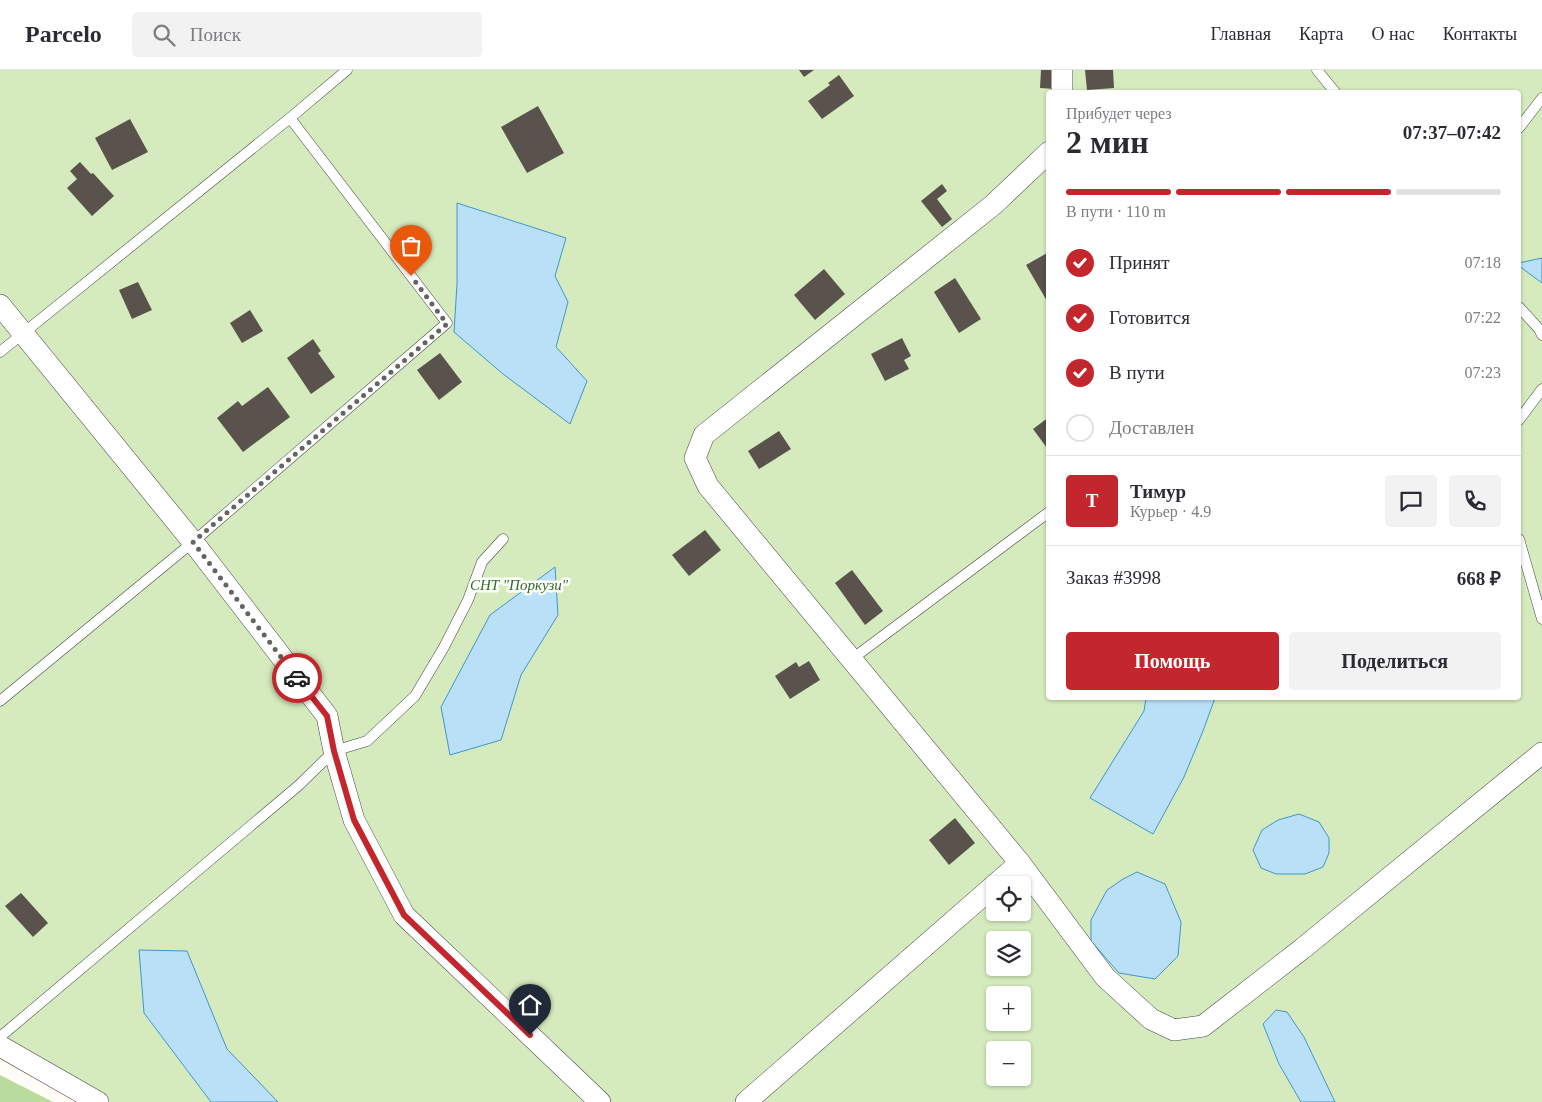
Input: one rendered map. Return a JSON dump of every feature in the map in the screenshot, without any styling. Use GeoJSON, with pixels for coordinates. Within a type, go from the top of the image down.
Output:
{"type":"FeatureCollection","features":[{"type":"Feature","properties":{"kind":"street"},"geometry":{"type":"LineString","coordinates":[[1062,70],[1062,90]]}},
{"type":"Feature","properties":{"kind":"street"},"geometry":{"type":"LineString","coordinates":[[1046,155],[993,205],[704,435],[695,458],[708,486],[1020,863],[1105,977],[1151,1019],[1174,1030],[1204,1026],[1302,949],[1542,753]]}},
{"type":"Feature","properties":{"kind":"street"},"geometry":{"type":"LineString","coordinates":[[0,305],[193,542],[327,716],[334,751],[354,820],[404,915],[600,1102]]}},
{"type":"Feature","properties":{"kind":"street"},"geometry":{"type":"LineString","coordinates":[[746,1102],[1020,863]]}},
{"type":"Feature","properties":{"kind":"street"},"geometry":{"type":"LineString","coordinates":[[0,1046],[98,1102]]}},
{"type":"Feature","properties":{"kind":"lane"},"geometry":{"type":"LineString","coordinates":[[0,352],[347,70]]}},
{"type":"Feature","properties":{"kind":"lane"},"geometry":{"type":"LineString","coordinates":[[1317,70],[1333,90]]}},
{"type":"Feature","properties":{"kind":"lane"},"geometry":{"type":"LineString","coordinates":[[1521,125],[1542,98]]}},
{"type":"Feature","properties":{"kind":"lane"},"geometry":{"type":"LineString","coordinates":[[0,701],[193,542],[447,324],[290,118]]}},
{"type":"Feature","properties":{"kind":"lane"},"geometry":{"type":"LineString","coordinates":[[1521,309],[1542,335]]}},
{"type":"Feature","properties":{"kind":"lane"},"geometry":{"type":"LineString","coordinates":[[1521,417],[1542,389]]}},
{"type":"Feature","properties":{"kind":"lane"},"geometry":{"type":"LineString","coordinates":[[852,658],[1046,514]]}},
{"type":"Feature","properties":{"kind":"lane"},"geometry":{"type":"LineString","coordinates":[[0,1037],[298,786],[334,751],[366,741],[415,696],[444,648],[468,600],[482,562],[503,538]]}},
{"type":"Feature","properties":{"kind":"lane"},"geometry":{"type":"LineString","coordinates":[[1521,546],[1542,619]]}},
{"type":"Feature","properties":{"kind":"green space","name":"СНТ \"Поркузи\""},"geometry":{"type":"Polygon","coordinates":[[[0,70],[1542,70],[1542,1102],[98,1102],[0,1046],[0,70]]]}},
{"type":"Feature","properties":{"kind":"green space"},"geometry":{"type":"Polygon","coordinates":[[[0,1075],[53,1102],[0,1102],[0,1075]]]}},
{"type":"Feature","properties":{"kind":"water"},"geometry":{"type":"Polygon","coordinates":[[[457,203],[566,238],[555,276],[568,302],[556,347],[587,381],[570,424],[503,374],[454,332],[457,284],[457,203]]]}},
{"type":"Feature","properties":{"kind":"water"},"geometry":{"type":"Polygon","coordinates":[[[1542,258],[1542,283],[1521,267],[1521,263],[1542,258]]]}},
{"type":"Feature","properties":{"kind":"water"},"geometry":{"type":"Polygon","coordinates":[[[555,567],[558,615],[521,675],[501,740],[450,755],[441,707],[490,615],[555,567]]]}},
{"type":"Feature","properties":{"kind":"water"},"geometry":{"type":"Polygon","coordinates":[[[1146,700],[1214,700],[1184,777],[1153,834],[1090,798],[1144,711],[1146,700]]]}},
{"type":"Feature","properties":{"kind":"water"},"geometry":{"type":"Polygon","coordinates":[[[1299,814],[1319,822],[1329,838],[1329,853],[1323,867],[1305,874],[1276,874],[1261,868],[1253,850],[1262,830],[1278,820],[1299,814]]]}},
{"type":"Feature","properties":{"kind":"water"},"geometry":{"type":"Polygon","coordinates":[[[1137,872],[1165,884],[1181,922],[1178,956],[1155,979],[1119,973],[1091,941],[1091,920],[1107,890],[1137,872]]]}},
{"type":"Feature","properties":{"kind":"water"},"geometry":{"type":"Polygon","coordinates":[[[139,950],[187,951],[227,1049],[278,1102],[211,1102],[144,1013],[139,950]]]}},
{"type":"Feature","properties":{"kind":"water"},"geometry":{"type":"Polygon","coordinates":[[[1276,1010],[1287,1012],[1304,1037],[1335,1102],[1301,1102],[1279,1064],[1263,1024],[1276,1010]]]}},
{"type":"Feature","properties":{"kind":"building"},"geometry":{"type":"Polygon","coordinates":[[[799,70],[814,70],[804,77],[799,70]]]}},
{"type":"Feature","properties":{"kind":"building"},"geometry":{"type":"Polygon","coordinates":[[[1041,70],[1056,70],[1055,89],[1040,88],[1041,70]]]}},
{"type":"Feature","properties":{"kind":"building"},"geometry":{"type":"Polygon","coordinates":[[[1085,70],[1113,70],[1114,88],[1087,90],[1085,70]]]}},
{"type":"Feature","properties":{"kind":"building"},"geometry":{"type":"Polygon","coordinates":[[[839,75],[854,96],[822,119],[808,101],[830,85],[828,83],[839,75]]]}},
{"type":"Feature","properties":{"kind":"building"},"geometry":{"type":"Polygon","coordinates":[[[538,106],[564,153],[527,173],[501,127],[538,106]]]}},
{"type":"Feature","properties":{"kind":"building"},"geometry":{"type":"Polygon","coordinates":[[[130,119],[148,152],[112,170],[95,138],[130,119]]]}},
{"type":"Feature","properties":{"kind":"building"},"geometry":{"type":"Polygon","coordinates":[[[80,162],[114,196],[92,216],[67,188],[77,179],[70,171],[80,162]]]}},
{"type":"Feature","properties":{"kind":"building"},"geometry":{"type":"Polygon","coordinates":[[[942,184],[947,191],[937,199],[952,219],[942,227],[921,201],[942,184]]]}},
{"type":"Feature","properties":{"kind":"building"},"geometry":{"type":"Polygon","coordinates":[[[1046,254],[1046,299],[1026,265],[1046,254]]]}},
{"type":"Feature","properties":{"kind":"building"},"geometry":{"type":"Polygon","coordinates":[[[824,269],[845,294],[815,320],[794,295],[824,269]]]}},
{"type":"Feature","properties":{"kind":"building"},"geometry":{"type":"Polygon","coordinates":[[[955,278],[981,319],[959,333],[934,292],[955,278]]]}},
{"type":"Feature","properties":{"kind":"building"},"geometry":{"type":"Polygon","coordinates":[[[138,282],[152,310],[132,319],[119,290],[138,282]]]}},
{"type":"Feature","properties":{"kind":"building"},"geometry":{"type":"Polygon","coordinates":[[[250,310],[263,331],[242,343],[230,323],[250,310]]]}},
{"type":"Feature","properties":{"kind":"building"},"geometry":{"type":"Polygon","coordinates":[[[902,338],[911,356],[904,360],[909,369],[885,381],[871,354],[902,338]]]}},
{"type":"Feature","properties":{"kind":"building"},"geometry":{"type":"Polygon","coordinates":[[[313,339],[321,351],[318,353],[335,377],[311,394],[287,358],[313,339]]]}},
{"type":"Feature","properties":{"kind":"building"},"geometry":{"type":"Polygon","coordinates":[[[440,353],[462,382],[439,400],[417,370],[440,353]]]}},
{"type":"Feature","properties":{"kind":"building"},"geometry":{"type":"Polygon","coordinates":[[[268,387],[290,417],[243,452],[217,418],[238,401],[242,406],[268,387]]]}},
{"type":"Feature","properties":{"kind":"building"},"geometry":{"type":"Polygon","coordinates":[[[1046,419],[1046,447],[1033,429],[1046,419]]]}},
{"type":"Feature","properties":{"kind":"building"},"geometry":{"type":"Polygon","coordinates":[[[779,431],[791,449],[759,469],[748,451],[779,431]]]}},
{"type":"Feature","properties":{"kind":"building"},"geometry":{"type":"Polygon","coordinates":[[[705,530],[721,550],[689,576],[672,555],[705,530]]]}},
{"type":"Feature","properties":{"kind":"building"},"geometry":{"type":"Polygon","coordinates":[[[852,570],[883,611],[865,625],[835,583],[852,570]]]}},
{"type":"Feature","properties":{"kind":"building"},"geometry":{"type":"Polygon","coordinates":[[[809,661],[820,680],[790,699],[775,676],[796,662],[799,667],[809,661]]]}},
{"type":"Feature","properties":{"kind":"building"},"geometry":{"type":"Polygon","coordinates":[[[955,818],[975,843],[949,865],[929,840],[955,818]]]}},
{"type":"Feature","properties":{"kind":"building"},"geometry":{"type":"Polygon","coordinates":[[[21,893],[48,923],[33,937],[5,906],[21,893]]]}},
{"type":"Feature","properties":{"kind":"way so far"},"geometry":{"type":"LineString","coordinates":[[297,678],[193,542],[447,324],[411,276]]}},
{"type":"Feature","properties":{"kind":"route"},"geometry":{"type":"LineString","coordinates":[[297,678],[327,716],[334,751],[354,820],[404,915],[530,1035]]}}]}
